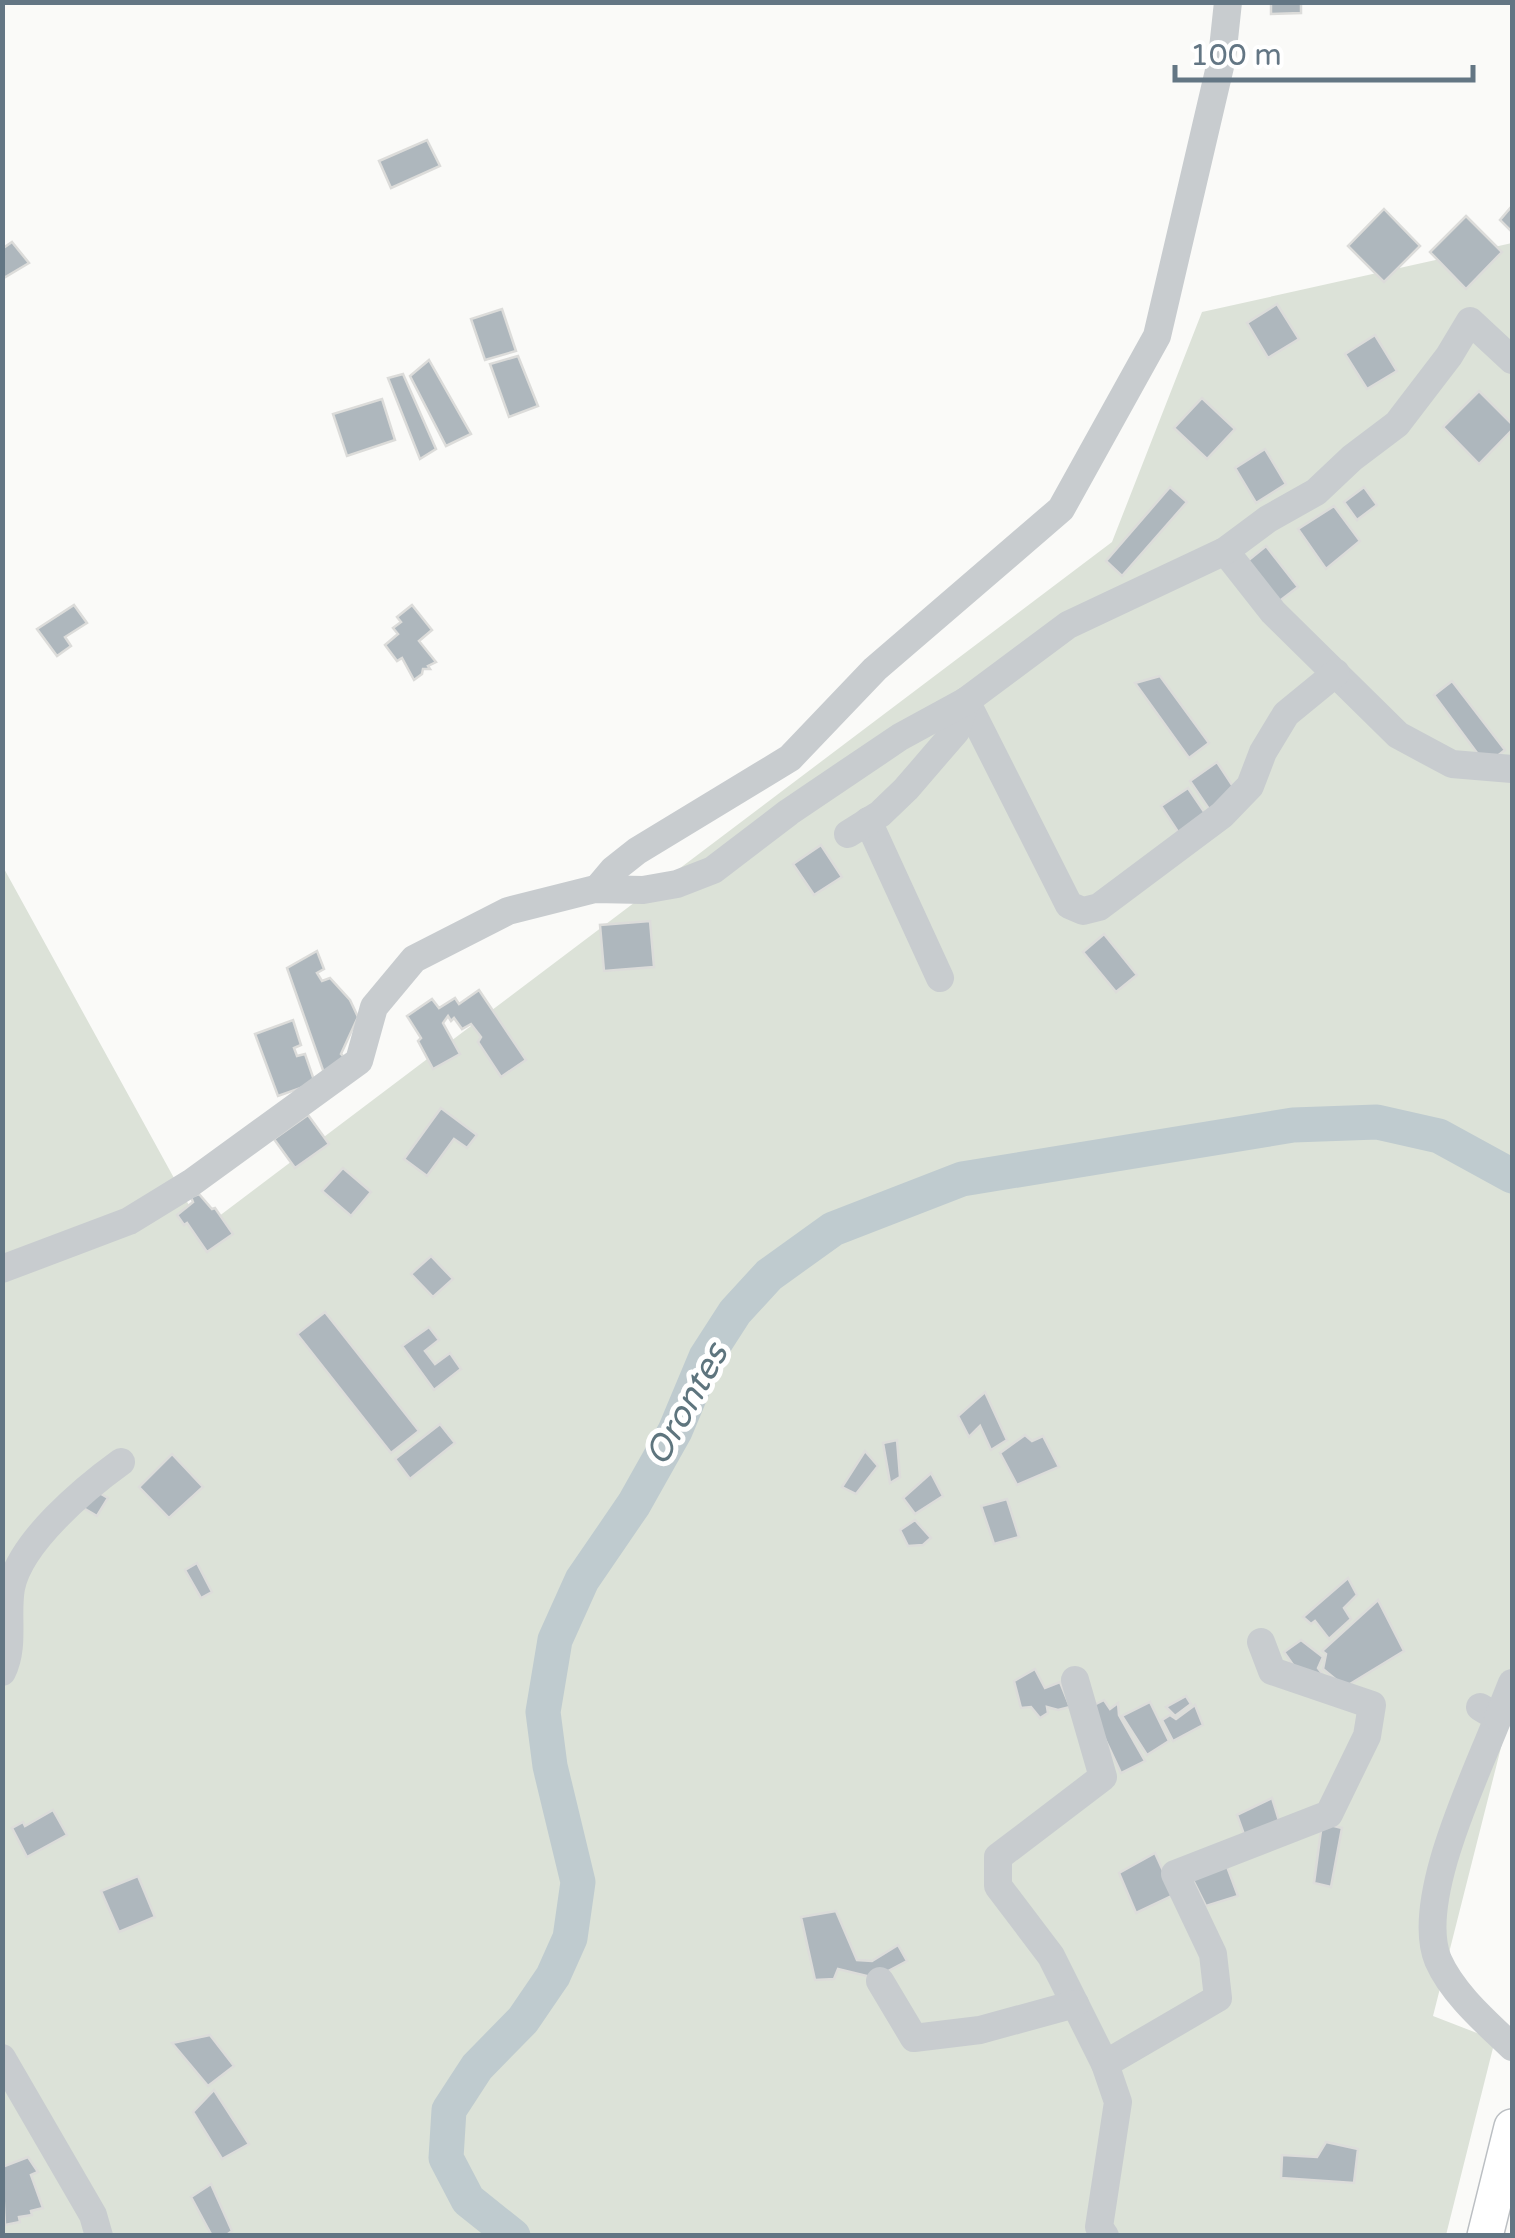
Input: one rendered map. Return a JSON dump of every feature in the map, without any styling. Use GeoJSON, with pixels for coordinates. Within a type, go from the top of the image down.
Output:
{"type":"FeatureCollection","features":[{"type":"Feature","properties":{"kind":"main road"},"geometry":{"type":"LineString","coordinates":[[1485,2236],[1512,2127]]}},
{"type":"Feature","properties":{"kind":"street"},"geometry":{"type":"LineString","coordinates":[[597,890],[613,870],[637,852],[790,758],[876,669],[1061,509],[1157,336],[1222,58],[1228,2]]}},
{"type":"Feature","properties":{"kind":"street"},"geometry":{"type":"LineString","coordinates":[[2,1269],[129,1221],[191,1183],[359,1061],[374,1006],[414,959],[508,911],[597,890],[644,890],[676,884],[713,870],[900,737],[966,701],[1068,625],[1225,550],[1268,519],[1316,492],[1397,424],[1449,356],[1470,321],[1512,360]]}},
{"type":"Feature","properties":{"kind":"street"},"geometry":{"type":"LineString","coordinates":[[1225,550],[1273,612],[1398,736],[1452,764],[1512,769]]}},
{"type":"Feature","properties":{"kind":"street"},"geometry":{"type":"LineString","coordinates":[[966,701],[1069,905],[1083,911],[1099,907],[1222,815],[1250,786],[1262,752],[1286,714],[1336,673]]}},
{"type":"Feature","properties":{"kind":"street"},"geometry":{"type":"LineString","coordinates":[[940,978],[858,828],[906,790],[956,731],[966,701]]}},
{"type":"Feature","properties":{"kind":"street"},"geometry":{"type":"LineString","coordinates":[[2,1672],[8,1660],[11,1588],[22,1558],[90,1484],[121,1462]]}},
{"type":"Feature","properties":{"kind":"street"},"geometry":{"type":"LineString","coordinates":[[1105,2064],[1218,1998],[1213,1954],[1175,1874],[1329,1814],[1367,1736],[1372,1705],[1272,1671],[1261,1642]]}},
{"type":"Feature","properties":{"kind":"street"},"geometry":{"type":"LineString","coordinates":[[1075,1680],[1103,1777],[998,1856],[998,1886],[1050,1956],[1105,2064],[1118,2102],[1100,2227],[1105,2236]]}},
{"type":"Feature","properties":{"kind":"street"},"geometry":{"type":"LineString","coordinates":[[1512,1683],[1489,1712],[1435,1897],[1430,1931],[1438,1961],[1462,1997],[1512,2047]]}},
{"type":"Feature","properties":{"kind":"street"},"geometry":{"type":"LineString","coordinates":[[880,1981],[914,2038],[980,2030],[1075,2004]]}},
{"type":"Feature","properties":{"kind":"street"},"geometry":{"type":"LineString","coordinates":[[2,2058],[93,2215],[99,2236]]}},
{"type":"Feature","properties":{"kind":"shaded area"},"geometry":{"type":"Polygon","coordinates":[[[1512,243],[1512,1704],[1433,2016],[1495,2040],[1446,2235],[3,2235],[2,865],[202,1229],[1112,542],[1202,312],[1512,243]]]}},
{"type":"Feature","properties":{"kind":"building"},"geometry":{"type":"Polygon","coordinates":[[[1271,2],[1301,2],[1301,13],[1271,14],[1271,2]]]}},
{"type":"Feature","properties":{"kind":"building"},"geometry":{"type":"Polygon","coordinates":[[[427,140],[440,166],[391,188],[379,161],[427,140]]]}},
{"type":"Feature","properties":{"kind":"building"},"geometry":{"type":"Polygon","coordinates":[[[1512,206],[1512,232],[1500,220],[1512,206]]]}},
{"type":"Feature","properties":{"kind":"building"},"geometry":{"type":"Polygon","coordinates":[[[1384,209],[1420,246],[1384,282],[1348,246],[1384,209]]]}},
{"type":"Feature","properties":{"kind":"building"},"geometry":{"type":"Polygon","coordinates":[[[1466,216],[1502,252],[1466,289],[1430,252],[1466,216]]]}},
{"type":"Feature","properties":{"kind":"building"},"geometry":{"type":"Polygon","coordinates":[[[12,242],[29,263],[2,279],[2,249],[12,242]]]}},
{"type":"Feature","properties":{"kind":"building"},"geometry":{"type":"Polygon","coordinates":[[[1277,304],[1299,339],[1268,358],[1247,323],[1277,304]]]}},
{"type":"Feature","properties":{"kind":"building"},"geometry":{"type":"Polygon","coordinates":[[[502,309],[516,351],[485,360],[471,319],[502,309]]]}},
{"type":"Feature","properties":{"kind":"building"},"geometry":{"type":"Polygon","coordinates":[[[1375,335],[1397,371],[1367,389],[1345,354],[1375,335]]]}},
{"type":"Feature","properties":{"kind":"building"},"geometry":{"type":"Polygon","coordinates":[[[518,356],[538,406],[509,417],[490,364],[518,356]]]}},
{"type":"Feature","properties":{"kind":"building"},"geometry":{"type":"Polygon","coordinates":[[[429,360],[471,434],[446,446],[410,376],[429,360]]]}},
{"type":"Feature","properties":{"kind":"building"},"geometry":{"type":"Polygon","coordinates":[[[403,374],[436,449],[420,459],[388,378],[403,374]]]}},
{"type":"Feature","properties":{"kind":"building"},"geometry":{"type":"Polygon","coordinates":[[[1479,391],[1512,424],[1512,430],[1479,464],[1443,427],[1479,391]]]}},
{"type":"Feature","properties":{"kind":"building"},"geometry":{"type":"Polygon","coordinates":[[[1202,398],[1235,429],[1207,459],[1174,428],[1202,398]]]}},
{"type":"Feature","properties":{"kind":"building"},"geometry":{"type":"Polygon","coordinates":[[[382,399],[395,440],[347,456],[333,414],[382,399]]]}},
{"type":"Feature","properties":{"kind":"building"},"geometry":{"type":"Polygon","coordinates":[[[1265,449],[1286,484],[1256,503],[1235,468],[1265,449]]]}},
{"type":"Feature","properties":{"kind":"building"},"geometry":{"type":"Polygon","coordinates":[[[1170,487],[1187,502],[1122,576],[1106,561],[1170,487]]]}},
{"type":"Feature","properties":{"kind":"building"},"geometry":{"type":"Polygon","coordinates":[[[1364,487],[1377,505],[1357,520],[1344,502],[1364,487]]]}},
{"type":"Feature","properties":{"kind":"building"},"geometry":{"type":"Polygon","coordinates":[[[1334,506],[1360,541],[1326,569],[1298,529],[1334,506]]]}},
{"type":"Feature","properties":{"kind":"building"},"geometry":{"type":"Polygon","coordinates":[[[1266,546],[1298,587],[1277,603],[1245,563],[1266,546]]]}},
{"type":"Feature","properties":{"kind":"building"},"geometry":{"type":"Polygon","coordinates":[[[74,605],[87,623],[65,637],[71,646],[57,656],[37,629],[74,605]]]}},
{"type":"Feature","properties":{"kind":"building"},"geometry":{"type":"Polygon","coordinates":[[[412,605],[432,630],[419,641],[436,662],[414,680],[402,658],[397,661],[385,645],[398,634],[393,628],[401,622],[397,617],[412,605]]]}},
{"type":"Feature","properties":{"kind":"building"},"geometry":{"type":"Polygon","coordinates":[[[1160,676],[1209,743],[1189,758],[1135,683],[1160,676]]]}},
{"type":"Feature","properties":{"kind":"building"},"geometry":{"type":"Polygon","coordinates":[[[1452,681],[1505,750],[1486,765],[1434,695],[1452,681]]]}},
{"type":"Feature","properties":{"kind":"building"},"geometry":{"type":"Polygon","coordinates":[[[1217,762],[1238,794],[1211,812],[1190,781],[1217,762]]]}},
{"type":"Feature","properties":{"kind":"building"},"geometry":{"type":"Polygon","coordinates":[[[1188,788],[1209,819],[1182,838],[1161,806],[1188,788]]]}},
{"type":"Feature","properties":{"kind":"building"},"geometry":{"type":"Polygon","coordinates":[[[821,845],[842,877],[814,895],[793,864],[821,845]]]}},
{"type":"Feature","properties":{"kind":"building"},"geometry":{"type":"Polygon","coordinates":[[[650,921],[654,967],[604,971],[600,925],[650,921]]]}},
{"type":"Feature","properties":{"kind":"building"},"geometry":{"type":"Polygon","coordinates":[[[1104,934],[1137,975],[1116,992],[1083,952],[1104,934]]]}},
{"type":"Feature","properties":{"kind":"building"},"geometry":{"type":"Polygon","coordinates":[[[317,951],[324,969],[317,973],[322,981],[330,978],[350,1000],[358,1017],[341,1054],[345,1058],[324,1073],[287,968],[317,951]]]}},
{"type":"Feature","properties":{"kind":"building"},"geometry":{"type":"Polygon","coordinates":[[[479,990],[526,1060],[501,1077],[471,1024],[462,1029],[448,1016],[443,1023],[460,1054],[433,1069],[407,1016],[432,999],[439,1008],[455,998],[459,1004],[479,990]]]}},
{"type":"Feature","properties":{"kind":"building"},"geometry":{"type":"Polygon","coordinates":[[[293,1020],[301,1045],[294,1048],[297,1056],[305,1054],[315,1083],[278,1096],[255,1034],[293,1020]]]}},
{"type":"Feature","properties":{"kind":"building"},"geometry":{"type":"Polygon","coordinates":[[[441,1108],[477,1135],[467,1148],[454,1139],[427,1176],[404,1159],[441,1108]]]}},
{"type":"Feature","properties":{"kind":"building"},"geometry":{"type":"Polygon","coordinates":[[[308,1115],[329,1144],[295,1168],[274,1139],[308,1115]]]}},
{"type":"Feature","properties":{"kind":"building"},"geometry":{"type":"Polygon","coordinates":[[[343,1168],[371,1192],[351,1216],[322,1191],[343,1168]]]}},
{"type":"Feature","properties":{"kind":"building"},"geometry":{"type":"Polygon","coordinates":[[[199,1194],[215,1208],[233,1234],[207,1252],[177,1215],[193,1202],[191,1197],[199,1194]]]}},
{"type":"Feature","properties":{"kind":"building"},"geometry":{"type":"Polygon","coordinates":[[[431,1256],[453,1279],[433,1297],[411,1274],[431,1256]]]}},
{"type":"Feature","properties":{"kind":"building"},"geometry":{"type":"Polygon","coordinates":[[[325,1312],[419,1431],[391,1453],[297,1334],[325,1312]]]}},
{"type":"Feature","properties":{"kind":"building"},"geometry":{"type":"Polygon","coordinates":[[[429,1327],[439,1340],[425,1351],[435,1364],[450,1353],[461,1369],[434,1390],[402,1346],[429,1327]]]}},
{"type":"Feature","properties":{"kind":"building"},"geometry":{"type":"Polygon","coordinates":[[[985,1392],[1007,1440],[991,1450],[980,1426],[969,1437],[958,1416],[985,1392]]]}},
{"type":"Feature","properties":{"kind":"building"},"geometry":{"type":"Polygon","coordinates":[[[440,1424],[455,1443],[410,1479],[395,1459],[440,1424]]]}},
{"type":"Feature","properties":{"kind":"building"},"geometry":{"type":"Polygon","coordinates":[[[1025,1435],[1032,1441],[1043,1436],[1059,1467],[1017,1485],[1000,1453],[1025,1435]]]}},
{"type":"Feature","properties":{"kind":"building"},"geometry":{"type":"Polygon","coordinates":[[[897,1440],[900,1477],[890,1483],[883,1443],[897,1440]]]}},
{"type":"Feature","properties":{"kind":"building"},"geometry":{"type":"Polygon","coordinates":[[[865,1451],[878,1466],[856,1494],[842,1487],[865,1451]]]}},
{"type":"Feature","properties":{"kind":"building"},"geometry":{"type":"Polygon","coordinates":[[[172,1454],[203,1487],[169,1518],[139,1487],[172,1454]]]}},
{"type":"Feature","properties":{"kind":"building"},"geometry":{"type":"Polygon","coordinates":[[[931,1473],[943,1496],[915,1514],[903,1498],[931,1473]]]}},
{"type":"Feature","properties":{"kind":"building"},"geometry":{"type":"Polygon","coordinates":[[[91,1488],[108,1498],[97,1516],[80,1506],[91,1488]]]}},
{"type":"Feature","properties":{"kind":"building"},"geometry":{"type":"Polygon","coordinates":[[[1007,1499],[1019,1537],[994,1544],[981,1506],[1007,1499]]]}},
{"type":"Feature","properties":{"kind":"building"},"geometry":{"type":"Polygon","coordinates":[[[915,1520],[931,1538],[923,1545],[908,1546],[900,1530],[915,1520]]]}},
{"type":"Feature","properties":{"kind":"building"},"geometry":{"type":"Polygon","coordinates":[[[197,1563],[212,1592],[201,1598],[185,1570],[197,1563]]]}},
{"type":"Feature","properties":{"kind":"building"},"geometry":{"type":"Polygon","coordinates":[[[1348,1578],[1357,1595],[1344,1608],[1351,1619],[1329,1639],[1315,1621],[1311,1624],[1303,1617],[1348,1578]]]}},
{"type":"Feature","properties":{"kind":"building"},"geometry":{"type":"Polygon","coordinates":[[[1378,1600],[1404,1651],[1345,1687],[1323,1669],[1326,1654],[1322,1651],[1378,1600]]]}},
{"type":"Feature","properties":{"kind":"building"},"geometry":{"type":"Polygon","coordinates":[[[1301,1640],[1323,1657],[1318,1668],[1328,1681],[1312,1692],[1284,1652],[1301,1640]]]}},
{"type":"Feature","properties":{"kind":"building"},"geometry":{"type":"Polygon","coordinates":[[[1035,1669],[1045,1688],[1060,1682],[1070,1707],[1047,1707],[1048,1713],[1040,1718],[1031,1707],[1021,1708],[1014,1681],[1035,1669]]]}},
{"type":"Feature","properties":{"kind":"building"},"geometry":{"type":"Polygon","coordinates":[[[1186,1696],[1191,1704],[1175,1716],[1166,1707],[1186,1696]]]}},
{"type":"Feature","properties":{"kind":"building"},"geometry":{"type":"Polygon","coordinates":[[[1104,1700],[1110,1709],[1118,1703],[1119,1715],[1145,1761],[1121,1773],[1090,1707],[1104,1700]]]}},
{"type":"Feature","properties":{"kind":"building"},"geometry":{"type":"Polygon","coordinates":[[[1150,1702],[1169,1741],[1147,1755],[1122,1716],[1150,1702]]]}},
{"type":"Feature","properties":{"kind":"building"},"geometry":{"type":"Polygon","coordinates":[[[1195,1705],[1203,1725],[1173,1741],[1162,1720],[1170,1715],[1176,1719],[1195,1705]]]}},
{"type":"Feature","properties":{"kind":"building"},"geometry":{"type":"Polygon","coordinates":[[[1272,1798],[1280,1824],[1246,1840],[1237,1815],[1272,1798]]]}},
{"type":"Feature","properties":{"kind":"building"},"geometry":{"type":"Polygon","coordinates":[[[53,1810],[67,1835],[27,1857],[12,1828],[23,1822],[25,1826],[53,1810]]]}},
{"type":"Feature","properties":{"kind":"building"},"geometry":{"type":"Polygon","coordinates":[[[1322,1823],[1342,1828],[1331,1887],[1314,1883],[1322,1823]]]}},
{"type":"Feature","properties":{"kind":"building"},"geometry":{"type":"Polygon","coordinates":[[[1155,1853],[1174,1895],[1136,1913],[1119,1873],[1155,1853]]]}},
{"type":"Feature","properties":{"kind":"building"},"geometry":{"type":"Polygon","coordinates":[[[1225,1861],[1238,1896],[1206,1906],[1191,1876],[1225,1861]]]}},
{"type":"Feature","properties":{"kind":"building"},"geometry":{"type":"Polygon","coordinates":[[[138,1876],[155,1917],[119,1932],[101,1891],[138,1876]]]}},
{"type":"Feature","properties":{"kind":"building"},"geometry":{"type":"Polygon","coordinates":[[[836,1911],[857,1960],[872,1961],[898,1945],[907,1961],[875,1978],[838,1969],[834,1979],[815,1980],[801,1917],[836,1911]]]}},
{"type":"Feature","properties":{"kind":"building"},"geometry":{"type":"Polygon","coordinates":[[[210,2035],[234,2066],[208,2086],[172,2043],[210,2035]]]}},
{"type":"Feature","properties":{"kind":"building"},"geometry":{"type":"Polygon","coordinates":[[[214,2090],[249,2144],[222,2159],[193,2112],[214,2090]]]}},
{"type":"Feature","properties":{"kind":"building"},"geometry":{"type":"Polygon","coordinates":[[[1326,2142],[1358,2149],[1354,2183],[1281,2178],[1282,2155],[1317,2157],[1326,2142]]]}},
{"type":"Feature","properties":{"kind":"building"},"geometry":{"type":"Polygon","coordinates":[[[28,2157],[38,2172],[31,2175],[43,2208],[19,2217],[20,2222],[5,2225],[2,2167],[28,2157]]]}},
{"type":"Feature","properties":{"kind":"building"},"geometry":{"type":"Polygon","coordinates":[[[211,2184],[232,2231],[225,2236],[212,2236],[191,2197],[211,2184]]]}},
{"type":"Feature","properties":{"kind":"waterway","name":"Orontes"},"geometry":{"type":"LineString","coordinates":[[513,2236],[468,2200],[446,2158],[449,2110],[477,2067],[523,2020],[553,1976],[570,1938],[578,1882],[550,1766],[543,1712],[555,1640],[582,1580],[634,1504],[675,1431],[706,1357],[735,1312],[769,1275],[833,1229],[962,1179],[1293,1125],[1377,1122],[1439,1136],[1512,1176]]}}]}
